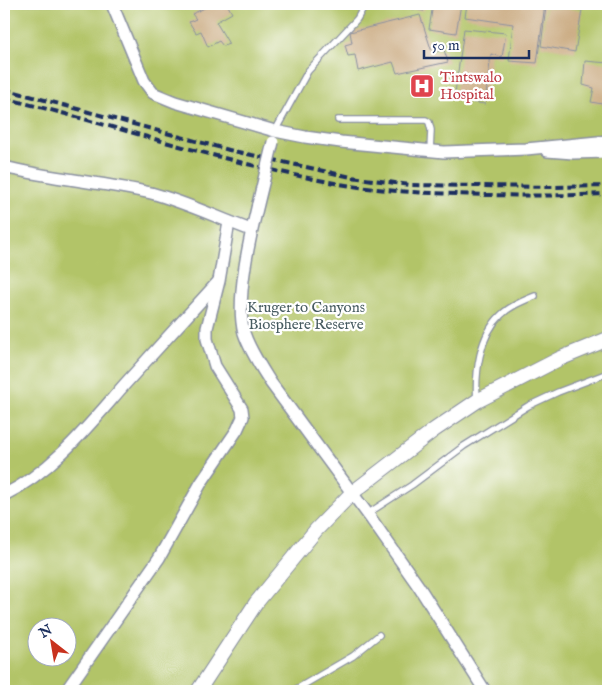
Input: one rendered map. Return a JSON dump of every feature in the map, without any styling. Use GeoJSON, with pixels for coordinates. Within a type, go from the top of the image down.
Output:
{"type":"FeatureCollection","features":[{"type":"Feature","properties":{"kind":"street"},"geometry":{"type":"LineString","coordinates":[[112,4],[144,81],[153,92],[175,102],[274,136],[430,151],[482,152],[608,141]]}},
{"type":"Feature","properties":{"kind":"street"},"geometry":{"type":"LineString","coordinates":[[274,136],[251,230],[244,272],[242,303],[244,332],[256,360],[271,383],[419,587],[485,691]]}},
{"type":"Feature","properties":{"kind":"street"},"geometry":{"type":"LineString","coordinates":[[526,149],[573,153],[608,152]]}},
{"type":"Feature","properties":{"kind":"street"},"geometry":{"type":"LineString","coordinates":[[4,167],[170,198],[251,230]]}},
{"type":"Feature","properties":{"kind":"street"},"geometry":{"type":"LineString","coordinates":[[66,691],[159,558],[201,483],[242,422],[244,414],[216,366],[207,339],[207,328],[219,281],[229,222]]}},
{"type":"Feature","properties":{"kind":"street"},"geometry":{"type":"LineString","coordinates":[[4,495],[19,488],[42,471],[83,432],[219,281]]}},
{"type":"Feature","properties":{"kind":"street"},"geometry":{"type":"LineString","coordinates":[[198,691],[256,603],[316,530],[352,493],[434,430],[477,400],[559,358],[608,339]]}},
{"type":"Feature","properties":{"kind":"lane"},"geometry":{"type":"LineString","coordinates":[[274,136],[308,71],[357,19],[362,10],[362,4]]}},
{"type":"Feature","properties":{"kind":"lane"},"geometry":{"type":"LineString","coordinates":[[338,120],[426,120],[429,122],[431,130],[430,151]]}},
{"type":"Feature","properties":{"kind":"lane"},"geometry":{"type":"LineString","coordinates":[[477,400],[476,383],[479,360],[492,325],[501,315],[517,304],[535,296]]}},
{"type":"Feature","properties":{"kind":"lane"},"geometry":{"type":"LineString","coordinates":[[367,514],[412,485],[464,446],[528,406],[608,372]]}},
{"type":"Feature","properties":{"kind":"lane"},"geometry":{"type":"LineString","coordinates":[[293,691],[354,656],[379,635]]}},
{"type":"Feature","properties":{"kind":"lane"},"geometry":{"type":"LineString","coordinates":[[229,691],[245,691]]}},
{"type":"Feature","properties":{"kind":"green space","name":"Kruger to Canyons Biosphere Reserve"},"geometry":{"type":"Polygon","coordinates":[[[4,4],[608,4],[608,691],[4,691],[4,4]]]}},
{"type":"Feature","properties":{"kind":"building"},"geometry":{"type":"Polygon","coordinates":[[[213,4],[227,4],[232,13],[216,22],[229,44],[223,46],[219,41],[208,47],[201,31],[196,33],[189,22],[196,19],[192,14],[213,4]]]}},
{"type":"Feature","properties":{"kind":"building"},"geometry":{"type":"Polygon","coordinates":[[[385,4],[425,4],[424,11],[385,4]]]}},
{"type":"Feature","properties":{"kind":"building"},"geometry":{"type":"Polygon","coordinates":[[[433,4],[461,4],[456,33],[429,29],[433,4]]]}},
{"type":"Feature","properties":{"kind":"building"},"geometry":{"type":"Polygon","coordinates":[[[467,4],[545,4],[537,63],[509,61],[513,24],[465,17],[467,4]]]}},
{"type":"Feature","properties":{"kind":"building"},"geometry":{"type":"Polygon","coordinates":[[[546,7],[582,10],[575,52],[541,46],[546,7]]]}},
{"type":"Feature","properties":{"kind":"building"},"geometry":{"type":"Polygon","coordinates":[[[420,15],[432,52],[444,50],[448,62],[397,73],[393,62],[358,71],[355,55],[348,56],[345,45],[352,43],[350,32],[420,15]]]}},
{"type":"Feature","properties":{"kind":"building"},"geometry":{"type":"Polygon","coordinates":[[[464,29],[506,33],[502,57],[491,54],[485,104],[454,100],[464,29]]]}},
{"type":"Feature","properties":{"kind":"building"},"geometry":{"type":"Polygon","coordinates":[[[585,61],[608,63],[608,105],[591,102],[594,88],[583,85],[585,61]]]}},
{"type":"Feature","properties":{"kind":"railway"},"geometry":{"type":"LineString","coordinates":[[4,89],[229,150],[351,177],[410,185],[608,186]]}},
{"type":"Feature","properties":{"kind":"railway"},"geometry":{"type":"LineString","coordinates":[[4,98],[264,168],[352,186],[404,192],[476,195],[608,194]]}},
{"type":"Feature","properties":{"kind":"place","name":"Tintswalo Hospital"},"geometry":{"type":"Point","coordinates":[422,86]}}]}
